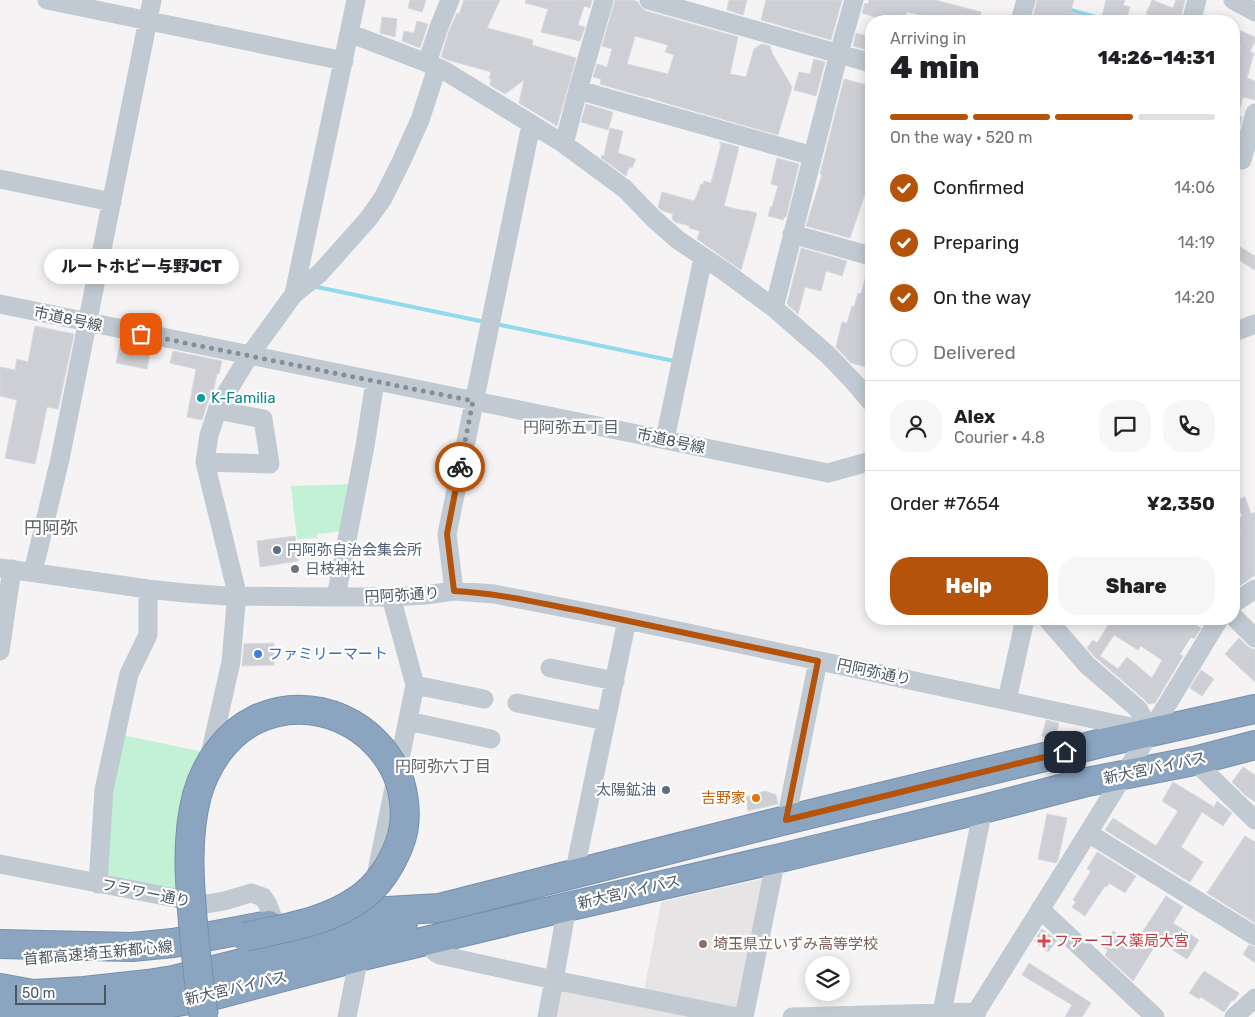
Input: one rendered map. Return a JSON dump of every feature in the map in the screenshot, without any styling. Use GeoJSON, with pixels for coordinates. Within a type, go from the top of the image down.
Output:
{"type":"FeatureCollection","features":[{"type":"Feature","properties":{"kind":"highway","name":"新大宮バイパス"},"geometry":{"type":"LineString","coordinates":[[0,944],[132,947],[173,943],[310,918],[439,908],[786,820],[1151,732],[1255,709]]}},
{"type":"Feature","properties":{"kind":"highway","name":"首都高速埼玉新都心線"},"geometry":{"type":"LineString","coordinates":[[0,960],[91,956],[181,946],[190,944],[199,943],[208,942],[245,937],[307,923],[341,910],[359,899],[379,881],[398,849],[404,823],[404,804],[401,786],[394,768],[382,750],[354,724],[337,716],[319,711],[290,710],[273,713],[239,730],[224,744],[212,760],[197,795],[192,823],[189,865],[190,898],[194,936],[195,946],[200,995],[204,1017]]}},
{"type":"Feature","properties":{"kind":"highway","name":"新大宮バイパス"},"geometry":{"type":"LineString","coordinates":[[3,1009],[153,1006],[208,997],[360,957],[776,859],[1086,782],[1123,776],[1255,745]]}},
{"type":"Feature","properties":{"kind":"highway"},"geometry":{"type":"LineString","coordinates":[[0,988],[33,994],[120,987],[173,980],[401,924],[439,908]]}},
{"type":"Feature","properties":{"kind":"highway"},"geometry":{"type":"LineString","coordinates":[[3,1009],[33,994]]}},
{"type":"Feature","properties":{"kind":"street"},"geometry":{"type":"LineString","coordinates":[[47,0],[344,60]]}},
{"type":"Feature","properties":{"kind":"street"},"geometry":{"type":"LineString","coordinates":[[33,572],[60,459],[152,0]]}},
{"type":"Feature","properties":{"kind":"street"},"geometry":{"type":"LineString","coordinates":[[294,294],[356,0]]}},
{"type":"Feature","properties":{"kind":"street"},"geometry":{"type":"LineString","coordinates":[[180,899],[198,808],[231,662],[236,596],[205,462],[209,435],[219,405],[249,356],[294,294],[320,273],[369,218],[382,198],[420,120],[439,27],[450,0]]}},
{"type":"Feature","properties":{"kind":"street"},"geometry":{"type":"LineString","coordinates":[[564,144],[604,0]]}},
{"type":"Feature","properties":{"kind":"street"},"geometry":{"type":"LineString","coordinates":[[649,0],[865,60]]}},
{"type":"Feature","properties":{"kind":"street"},"geometry":{"type":"LineString","coordinates":[[774,308],[854,0]]}},
{"type":"Feature","properties":{"kind":"street"},"geometry":{"type":"LineString","coordinates":[[1022,15],[1026,0]]}},
{"type":"Feature","properties":{"kind":"street"},"geometry":{"type":"LineString","coordinates":[[1193,15],[1198,0]]}},
{"type":"Feature","properties":{"kind":"street"},"geometry":{"type":"LineString","coordinates":[[1233,0],[1255,12]]}},
{"type":"Feature","properties":{"kind":"street"},"geometry":{"type":"LineString","coordinates":[[349,33],[445,72],[564,144],[625,188],[654,220],[678,240],[774,308],[828,355],[865,395]]}},
{"type":"Feature","properties":{"kind":"street"},"geometry":{"type":"LineString","coordinates":[[578,90],[813,156]]}},
{"type":"Feature","properties":{"kind":"street"},"geometry":{"type":"LineString","coordinates":[[1244,160],[1255,113]]}},
{"type":"Feature","properties":{"kind":"street"},"geometry":{"type":"LineString","coordinates":[[454,591],[447,534],[531,125]]}},
{"type":"Feature","properties":{"kind":"street"},"geometry":{"type":"LineString","coordinates":[[0,179],[112,202]]}},
{"type":"Feature","properties":{"kind":"street"},"geometry":{"type":"LineString","coordinates":[[792,234],[865,254]]}},
{"type":"Feature","properties":{"kind":"street"},"geometry":{"type":"LineString","coordinates":[[665,439],[703,258]]}},
{"type":"Feature","properties":{"kind":"street","name":"市道8号線"},"geometry":{"type":"LineString","coordinates":[[0,304],[828,473],[865,463]]}},
{"type":"Feature","properties":{"kind":"street"},"geometry":{"type":"LineString","coordinates":[[1240,330],[1255,324]]}},
{"type":"Feature","properties":{"kind":"street"},"geometry":{"type":"LineString","coordinates":[[336,597],[365,446],[375,381]]}},
{"type":"Feature","properties":{"kind":"street"},"geometry":{"type":"LineString","coordinates":[[205,462],[270,464],[263,419],[218,410]]}},
{"type":"Feature","properties":{"kind":"street"},"geometry":{"type":"LineString","coordinates":[[0,651],[6,568]]}},
{"type":"Feature","properties":{"kind":"street","name":"円阿弥通り"},"geometry":{"type":"LineString","coordinates":[[6,568],[185,594],[336,597],[426,595],[454,591],[494,594],[628,620],[1151,732]]}},
{"type":"Feature","properties":{"kind":"street"},"geometry":{"type":"LineString","coordinates":[[98,884],[104,790],[129,674],[148,635],[148,589]]}},
{"type":"Feature","properties":{"kind":"street"},"geometry":{"type":"LineString","coordinates":[[1240,599],[1255,589]]}},
{"type":"Feature","properties":{"kind":"street"},"geometry":{"type":"LineString","coordinates":[[371,912],[370,904],[415,685],[391,596]]}},
{"type":"Feature","properties":{"kind":"street"},"geometry":{"type":"LineString","coordinates":[[574,874],[628,620]]}},
{"type":"Feature","properties":{"kind":"street"},"geometry":{"type":"LineString","coordinates":[[1240,623],[1255,638]]}},
{"type":"Feature","properties":{"kind":"street"},"geometry":{"type":"LineString","coordinates":[[1007,700],[1024,625]]}},
{"type":"Feature","properties":{"kind":"street"},"geometry":{"type":"LineString","coordinates":[[1052,625],[1088,665],[1138,709],[1151,732]]}},
{"type":"Feature","properties":{"kind":"street"},"geometry":{"type":"LineString","coordinates":[[792,1017],[942,1012],[975,1014],[1215,625]]}},
{"type":"Feature","properties":{"kind":"street"},"geometry":{"type":"LineString","coordinates":[[786,820],[818,661]]}},
{"type":"Feature","properties":{"kind":"street"},"geometry":{"type":"LineString","coordinates":[[550,668],[615,681]]}},
{"type":"Feature","properties":{"kind":"street"},"geometry":{"type":"LineString","coordinates":[[415,685],[484,699]]}},
{"type":"Feature","properties":{"kind":"street"},"geometry":{"type":"LineString","coordinates":[[518,703],[606,721]]}},
{"type":"Feature","properties":{"kind":"street"},"geometry":{"type":"LineString","coordinates":[[408,721],[491,739]]}},
{"type":"Feature","properties":{"kind":"street"},"geometry":{"type":"LineString","coordinates":[[1194,760],[1255,820]]}},
{"type":"Feature","properties":{"kind":"street"},"geometry":{"type":"LineString","coordinates":[[942,1012],[983,809]]}},
{"type":"Feature","properties":{"kind":"street"},"geometry":{"type":"LineString","coordinates":[[1088,833],[1255,936]]}},
{"type":"Feature","properties":{"kind":"street"},"geometry":{"type":"LineString","coordinates":[[744,1017],[776,859]]}},
{"type":"Feature","properties":{"kind":"street","name":"フラワー通り"},"geometry":{"type":"LineString","coordinates":[[0,864],[206,904],[251,893],[263,897],[275,924]]}},
{"type":"Feature","properties":{"kind":"street"},"geometry":{"type":"LineString","coordinates":[[547,1017],[567,907]]}},
{"type":"Feature","properties":{"kind":"street"},"geometry":{"type":"LineString","coordinates":[[1040,909],[1155,1017]]}},
{"type":"Feature","properties":{"kind":"street"},"geometry":{"type":"LineString","coordinates":[[430,940],[435,952],[440,955],[737,1017]]}},
{"type":"Feature","properties":{"kind":"street"},"geometry":{"type":"LineString","coordinates":[[347,1017],[360,957]]}},
{"type":"Feature","properties":{"kind":"street"},"geometry":{"type":"LineString","coordinates":[[1234,1017],[1255,998]]}},
{"type":"Feature","properties":{"kind":"shaded area","name":"埼玉県立いずみ高等学校"},"geometry":{"type":"Polygon","coordinates":[[[766,878],[739,1017],[551,1017],[557,989],[642,1002],[661,902],[766,878]]]}},
{"type":"Feature","properties":{"kind":"green space"},"geometry":{"type":"Polygon","coordinates":[[[352,484],[343,531],[317,534],[317,538],[297,539],[291,486],[352,484]]]}},
{"type":"Feature","properties":{"kind":"green space"},"geometry":{"type":"Polygon","coordinates":[[[122,735],[204,752],[176,891],[102,877],[110,791],[122,735]]]}},
{"type":"Feature","properties":{"kind":"building"},"geometry":{"type":"Polygon","coordinates":[[[410,0],[426,0],[422,12],[408,8],[410,0]]]}},
{"type":"Feature","properties":{"kind":"building"},"geometry":{"type":"Polygon","coordinates":[[[464,0],[500,0],[487,28],[533,40],[532,45],[576,58],[557,126],[519,103],[524,80],[505,94],[490,85],[491,72],[441,57],[449,31],[457,13],[459,14],[464,0]]]}},
{"type":"Feature","properties":{"kind":"building"},"geometry":{"type":"Polygon","coordinates":[[[526,0],[592,0],[590,8],[584,6],[578,25],[585,27],[580,41],[541,32],[548,9],[525,3],[526,0]]]}},
{"type":"Feature","properties":{"kind":"building"},"geometry":{"type":"Polygon","coordinates":[[[615,0],[633,0],[638,2],[646,11],[738,37],[730,74],[746,77],[754,49],[762,44],[770,46],[772,53],[792,87],[778,135],[600,84],[601,79],[593,77],[597,64],[607,67],[612,49],[602,46],[615,0]],[[635,36],[627,64],[668,74],[674,55],[665,52],[668,45],[635,36]]]}},
{"type":"Feature","properties":{"kind":"building"},"geometry":{"type":"Polygon","coordinates":[[[729,0],[747,0],[743,15],[727,10],[729,0]]]}},
{"type":"Feature","properties":{"kind":"building"},"geometry":{"type":"Polygon","coordinates":[[[766,0],[842,0],[831,40],[761,20],[766,0]]]}},
{"type":"Feature","properties":{"kind":"building"},"geometry":{"type":"Polygon","coordinates":[[[869,0],[935,0],[981,12],[980,15],[919,15],[907,12],[906,15],[869,15],[862,13],[865,3],[868,4],[869,0]]]}},
{"type":"Feature","properties":{"kind":"building"},"geometry":{"type":"Polygon","coordinates":[[[1037,0],[1074,0],[1070,12],[1082,15],[1033,15],[1037,0]]]}},
{"type":"Feature","properties":{"kind":"building"},"geometry":{"type":"Polygon","coordinates":[[[1106,0],[1125,0],[1123,5],[1130,7],[1128,15],[1102,15],[1106,0]]]}},
{"type":"Feature","properties":{"kind":"building"},"geometry":{"type":"Polygon","coordinates":[[[1152,0],[1173,8],[1176,0],[1185,0],[1181,15],[1146,14],[1152,0]]]}},
{"type":"Feature","properties":{"kind":"building"},"geometry":{"type":"Polygon","coordinates":[[[382,17],[397,19],[395,37],[380,33],[382,17]]]}},
{"type":"Feature","properties":{"kind":"building"},"geometry":{"type":"Polygon","coordinates":[[[417,21],[428,24],[420,48],[402,41],[404,31],[414,33],[417,21]]]}},
{"type":"Feature","properties":{"kind":"building"},"geometry":{"type":"Polygon","coordinates":[[[1240,31],[1255,37],[1250,52],[1254,53],[1247,78],[1255,81],[1255,100],[1243,97],[1240,108],[1240,49],[1240,31]]]}},
{"type":"Feature","properties":{"kind":"building"},"geometry":{"type":"Polygon","coordinates":[[[856,33],[865,35],[865,49],[853,46],[856,33]]]}},
{"type":"Feature","properties":{"kind":"building"},"geometry":{"type":"Polygon","coordinates":[[[814,59],[825,62],[816,96],[794,90],[799,72],[810,74],[814,59]]]}},
{"type":"Feature","properties":{"kind":"building"},"geometry":{"type":"Polygon","coordinates":[[[844,79],[865,84],[865,194],[850,238],[806,226],[822,175],[820,174],[844,79]]]}},
{"type":"Feature","properties":{"kind":"building"},"geometry":{"type":"Polygon","coordinates":[[[586,104],[613,112],[608,130],[581,122],[586,104]]]}},
{"type":"Feature","properties":{"kind":"building"},"geometry":{"type":"Polygon","coordinates":[[[610,128],[623,131],[618,153],[636,159],[632,168],[629,167],[626,176],[601,158],[602,155],[604,156],[610,128]]]}},
{"type":"Feature","properties":{"kind":"building"},"geometry":{"type":"Polygon","coordinates":[[[720,142],[739,147],[724,206],[757,213],[741,270],[697,239],[700,231],[675,222],[672,219],[673,214],[658,207],[662,192],[694,201],[701,184],[703,185],[704,181],[711,183],[721,145],[720,142]]]}},
{"type":"Feature","properties":{"kind":"building"},"geometry":{"type":"Polygon","coordinates":[[[777,158],[799,164],[786,217],[783,220],[768,216],[778,186],[771,184],[777,158]]]}},
{"type":"Feature","properties":{"kind":"building"},"geometry":{"type":"Polygon","coordinates":[[[1240,247],[1255,256],[1255,270],[1240,261],[1240,247]]]}},
{"type":"Feature","properties":{"kind":"building"},"geometry":{"type":"Polygon","coordinates":[[[801,248],[847,261],[842,276],[826,271],[821,291],[805,287],[798,314],[787,304],[801,248]]]}},
{"type":"Feature","properties":{"kind":"building"},"geometry":{"type":"Polygon","coordinates":[[[865,279],[865,366],[851,363],[836,347],[842,322],[847,323],[858,293],[861,294],[865,279]]]}},
{"type":"Feature","properties":{"kind":"building"},"geometry":{"type":"Polygon","coordinates":[[[35,326],[74,334],[58,409],[47,407],[35,464],[5,458],[17,400],[0,396],[0,367],[15,370],[17,359],[28,362],[35,326]]]}},
{"type":"Feature","properties":{"kind":"building"},"geometry":{"type":"Polygon","coordinates":[[[121,341],[151,347],[147,369],[116,363],[121,341]]]}},
{"type":"Feature","properties":{"kind":"building"},"geometry":{"type":"Polygon","coordinates":[[[173,351],[222,361],[219,374],[217,373],[213,394],[208,401],[202,420],[187,417],[196,369],[170,363],[173,351]]]}},
{"type":"Feature","properties":{"kind":"building"},"geometry":{"type":"Polygon","coordinates":[[[1245,497],[1251,514],[1255,512],[1255,575],[1240,586],[1240,518],[1242,516],[1240,499],[1245,497]]]}},
{"type":"Feature","properties":{"kind":"building"},"geometry":{"type":"Polygon","coordinates":[[[295,536],[298,561],[260,567],[257,541],[295,536]]]}},
{"type":"Feature","properties":{"kind":"building"},"geometry":{"type":"Polygon","coordinates":[[[1108,625],[1196,625],[1201,628],[1194,639],[1191,637],[1180,654],[1183,656],[1155,703],[1148,704],[1087,648],[1093,640],[1097,643],[1108,625]],[[1114,635],[1100,656],[1118,669],[1127,657],[1152,678],[1162,660],[1141,646],[1138,650],[1114,635]]]}},
{"type":"Feature","properties":{"kind":"building"},"geometry":{"type":"Polygon","coordinates":[[[1239,638],[1247,646],[1255,649],[1255,682],[1225,654],[1239,638]]]}},
{"type":"Feature","properties":{"kind":"building","name":"ファミリーマート"},"geometry":{"type":"Polygon","coordinates":[[[274,643],[274,665],[242,666],[244,644],[274,643]]]}},
{"type":"Feature","properties":{"kind":"building"},"geometry":{"type":"Polygon","coordinates":[[[1201,670],[1214,679],[1202,696],[1190,688],[1201,670]]]}},
{"type":"Feature","properties":{"kind":"building"},"geometry":{"type":"Polygon","coordinates":[[[1046,720],[1059,723],[1055,738],[1042,736],[1046,720]]]}},
{"type":"Feature","properties":{"kind":"building"},"geometry":{"type":"Polygon","coordinates":[[[1243,767],[1255,775],[1255,802],[1232,782],[1243,767]]]}},
{"type":"Feature","properties":{"kind":"building"},"geometry":{"type":"Polygon","coordinates":[[[1173,782],[1214,807],[1217,801],[1232,813],[1223,826],[1202,812],[1181,847],[1203,862],[1190,882],[1105,830],[1113,818],[1156,846],[1178,811],[1162,801],[1173,782]]]}},
{"type":"Feature","properties":{"kind":"building"},"geometry":{"type":"Polygon","coordinates":[[[765,791],[776,795],[778,804],[748,811],[746,797],[765,791]]]}},
{"type":"Feature","properties":{"kind":"building"},"geometry":{"type":"Polygon","coordinates":[[[1047,814],[1067,818],[1056,863],[1038,859],[1047,814]]]}},
{"type":"Feature","properties":{"kind":"building"},"geometry":{"type":"Polygon","coordinates":[[[1245,836],[1255,842],[1255,923],[1207,893],[1245,836]]]}},
{"type":"Feature","properties":{"kind":"building"},"geometry":{"type":"Polygon","coordinates":[[[1097,852],[1136,876],[1125,893],[1109,883],[1107,887],[1105,886],[1085,916],[1072,907],[1076,902],[1073,900],[1091,871],[1087,869],[1097,852]]]}},
{"type":"Feature","properties":{"kind":"building"},"geometry":{"type":"Polygon","coordinates":[[[1166,896],[1183,907],[1173,923],[1199,940],[1187,959],[1158,941],[1133,981],[1105,955],[1108,950],[1103,947],[1113,931],[1134,945],[1166,896]]]}},
{"type":"Feature","properties":{"kind":"building"},"geometry":{"type":"Polygon","coordinates":[[[1042,929],[1057,940],[1048,952],[1034,941],[1042,929]]]}},
{"type":"Feature","properties":{"kind":"building"},"geometry":{"type":"Polygon","coordinates":[[[1249,945],[1255,947],[1255,963],[1243,954],[1249,945]]]}},
{"type":"Feature","properties":{"kind":"building"},"geometry":{"type":"Polygon","coordinates":[[[1029,963],[1091,1003],[1082,1017],[1065,1017],[1072,1005],[1022,975],[1029,963]]]}},
{"type":"Feature","properties":{"kind":"building"},"geometry":{"type":"Polygon","coordinates":[[[1204,971],[1239,993],[1224,1012],[1201,997],[1199,999],[1189,993],[1204,971]]]}},
{"type":"Feature","properties":{"kind":"waterway"},"geometry":{"type":"LineString","coordinates":[[1067,9],[1088,15]]}},
{"type":"Feature","properties":{"kind":"waterway"},"geometry":{"type":"LineString","coordinates":[[317,287],[485,322]]}},
{"type":"Feature","properties":{"kind":"waterway"},"geometry":{"type":"LineString","coordinates":[[496,324],[674,361]]}},
{"type":"Feature","properties":{"kind":"way so far"},"geometry":{"type":"LineString","coordinates":[[141,334],[473,401],[460,467]]}},
{"type":"Feature","properties":{"kind":"place","name":"ルートホビー与野JCT"},"geometry":{"type":"Point","coordinates":[141,334]}},
{"type":"Feature","properties":{"kind":"place","name":"K-Familia"},"geometry":{"type":"Point","coordinates":[201,398]}},
{"type":"Feature","properties":{"kind":"place","name":"円阿弥自治会集会所"},"geometry":{"type":"Point","coordinates":[277,550]}},
{"type":"Feature","properties":{"kind":"place","name":"日枝神社"},"geometry":{"type":"Point","coordinates":[295,569]}},
{"type":"Feature","properties":{"kind":"place","name":"ファミリーマート"},"geometry":{"type":"Point","coordinates":[258,654]}},
{"type":"Feature","properties":{"kind":"place","name":"太陽鉱油"},"geometry":{"type":"Point","coordinates":[666,790]}},
{"type":"Feature","properties":{"kind":"place","name":"吉野家"},"geometry":{"type":"Point","coordinates":[756,798]}},
{"type":"Feature","properties":{"kind":"place","name":"ファーコス薬局大宮"},"geometry":{"type":"Point","coordinates":[1044,941]}},
{"type":"Feature","properties":{"kind":"place","name":"埼玉県立いずみ高等学校"},"geometry":{"type":"Point","coordinates":[703,944]}},
{"type":"Feature","properties":{"kind":"district","name":"円阿弥五丁目"},"geometry":{"type":"Point","coordinates":[571,427]}},
{"type":"Feature","properties":{"kind":"district","name":"円阿弥"},"geometry":{"type":"Point","coordinates":[51,528]}},
{"type":"Feature","properties":{"kind":"district","name":"円阿弥六丁目"},"geometry":{"type":"Point","coordinates":[443,766]}},
{"type":"Feature","properties":{"kind":"route"},"geometry":{"type":"LineString","coordinates":[[460,467],[447,534],[454,591],[494,594],[628,620],[818,661],[786,820],[1065,752]]}}]}
